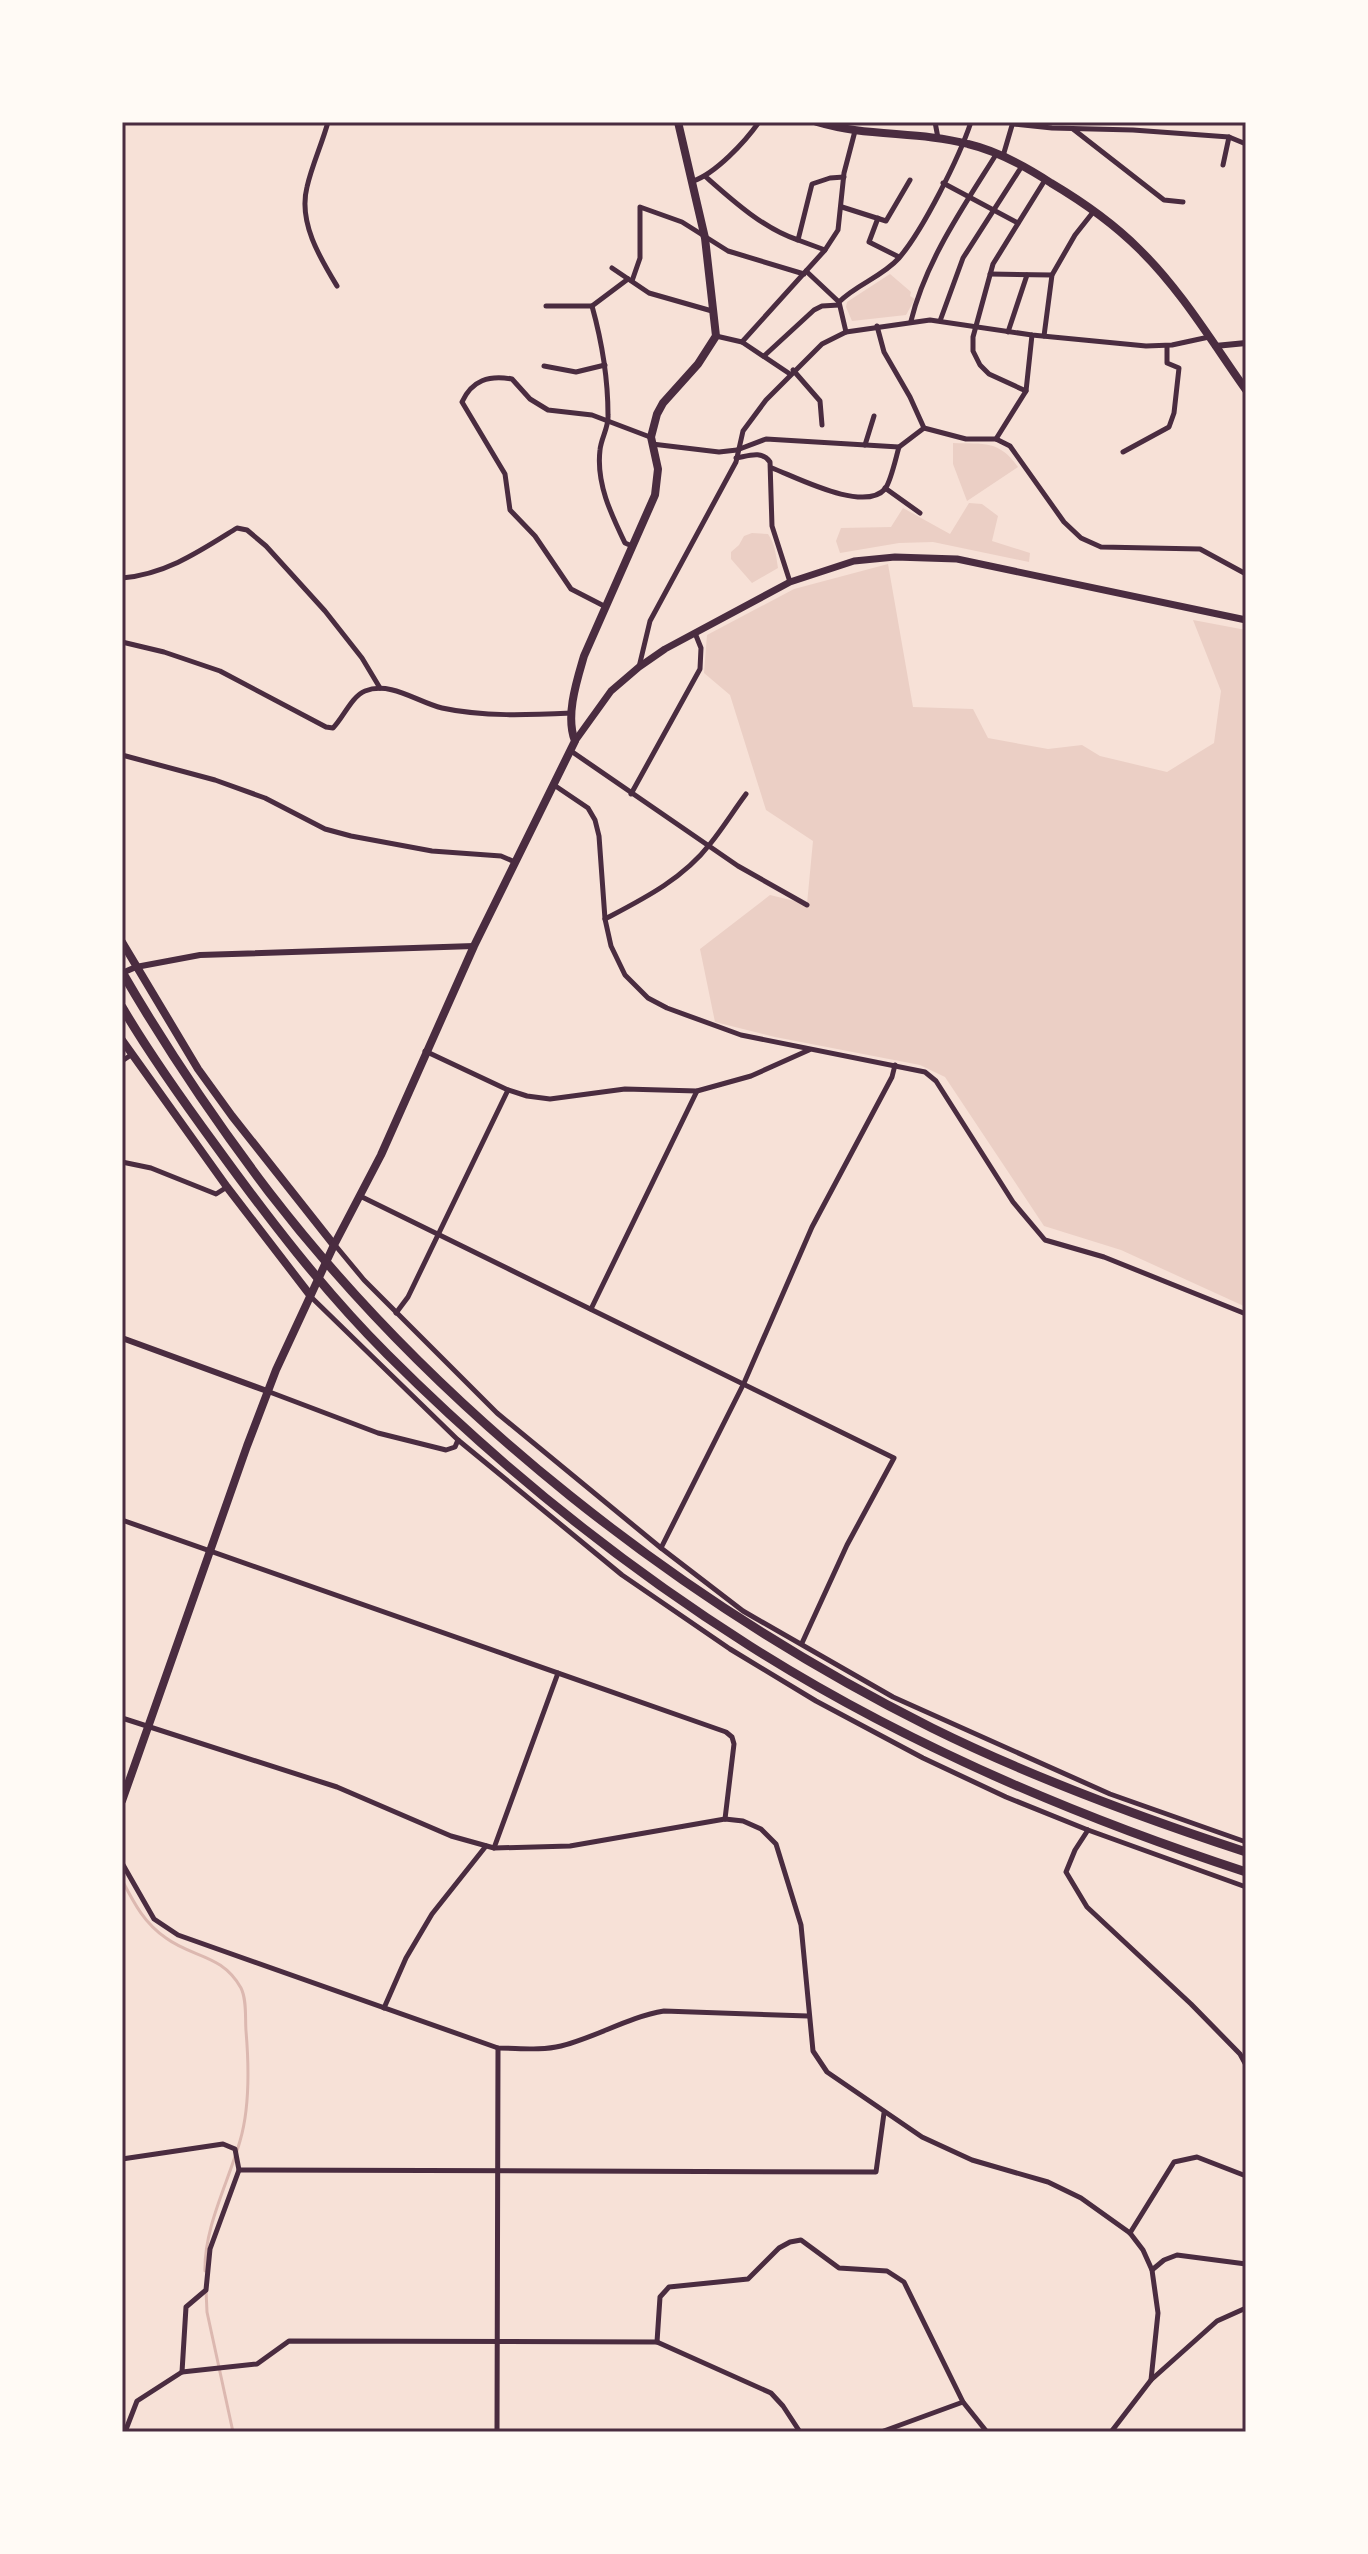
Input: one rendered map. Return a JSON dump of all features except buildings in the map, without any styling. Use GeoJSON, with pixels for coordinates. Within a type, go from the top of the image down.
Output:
{"type":"FeatureCollection","features":[{"type":"Feature","properties":{"kind":"highway"},"geometry":{"type":"LineString","coordinates":[[122,973],[175,1057],[270,1193],[398,1338],[535,1468],[689,1585],[844,1682],[1018,1768],[1100,1801],[1246,1852]]}},
{"type":"Feature","properties":{"kind":"highway"},"geometry":{"type":"LineString","coordinates":[[122,1007],[185,1104],[259,1206],[385,1352],[526,1481],[604,1545],[751,1647],[836,1697],[926,1744],[1092,1817],[1246,1872]]}},
{"type":"Feature","properties":{"kind":"main road"},"geometry":{"type":"LineString","coordinates":[[575,741],[573,713],[584,656],[655,495],[658,481],[652,426],[663,403],[698,364],[716,336],[705,238],[678,122]]}},
{"type":"Feature","properties":{"kind":"main road"},"geometry":{"type":"LineString","coordinates":[[817,122],[855,131],[963,143],[1000,154],[1045,179],[1094,211],[1140,250],[1164,276],[1246,390]]}},
{"type":"Feature","properties":{"kind":"main road"},"geometry":{"type":"LineString","coordinates":[[122,1801],[267,1391],[334,1245],[381,1155],[425,1051],[553,784],[575,741],[611,691],[639,667],[694,632],[790,582],[854,561],[879,557],[957,559],[1246,620]]}},
{"type":"Feature","properties":{"kind":"main road"},"geometry":{"type":"LineString","coordinates":[[122,942],[198,1069],[334,1245]]}},
{"type":"Feature","properties":{"kind":"main road"},"geometry":{"type":"LineString","coordinates":[[122,1040],[227,1187],[310,1295]]}},
{"type":"Feature","properties":{"kind":"street"},"geometry":{"type":"LineString","coordinates":[[328,122],[306,190],[306,217],[314,244],[337,286]]}},
{"type":"Feature","properties":{"kind":"street"},"geometry":{"type":"LineString","coordinates":[[693,181],[706,177],[744,143],[759,122]]}},
{"type":"Feature","properties":{"kind":"street"},"geometry":{"type":"LineString","coordinates":[[935,122],[938,138]]}},
{"type":"Feature","properties":{"kind":"street"},"geometry":{"type":"LineString","coordinates":[[764,356],[814,310],[839,303],[900,257],[927,214],[971,122]]}},
{"type":"Feature","properties":{"kind":"street"},"geometry":{"type":"LineString","coordinates":[[911,321],[940,246],[1000,154],[1013,123],[1052,128],[1229,137],[1246,144]]}},
{"type":"Feature","properties":{"kind":"street"},"geometry":{"type":"LineString","coordinates":[[1072,128],[1164,200],[1183,202]]}},
{"type":"Feature","properties":{"kind":"street"},"geometry":{"type":"LineString","coordinates":[[742,342],[825,250],[838,230],[844,177],[855,131]]}},
{"type":"Feature","properties":{"kind":"street"},"geometry":{"type":"LineString","coordinates":[[1223,165],[1229,137]]}},
{"type":"Feature","properties":{"kind":"street"},"geometry":{"type":"LineString","coordinates":[[940,321],[963,258],[1022,166]]}},
{"type":"Feature","properties":{"kind":"street"},"geometry":{"type":"LineString","coordinates":[[706,177],[781,233],[825,250]]}},
{"type":"Feature","properties":{"kind":"street"},"geometry":{"type":"LineString","coordinates":[[798,240],[812,184],[844,177]]}},
{"type":"Feature","properties":{"kind":"street"},"geometry":{"type":"LineString","coordinates":[[1026,391],[989,374],[980,365],[973,351],[974,327],[993,264],[1045,179]]}},
{"type":"Feature","properties":{"kind":"street"},"geometry":{"type":"LineString","coordinates":[[842,207],[886,221],[910,180]]}},
{"type":"Feature","properties":{"kind":"street"},"geometry":{"type":"LineString","coordinates":[[943,183],[1018,223]]}},
{"type":"Feature","properties":{"kind":"street"},"geometry":{"type":"LineString","coordinates":[[546,306],[592,306],[630,280],[640,258],[640,207],[682,222],[728,251],[805,272],[839,303],[846,332]]}},
{"type":"Feature","properties":{"kind":"street"},"geometry":{"type":"LineString","coordinates":[[1044,336],[1052,275],[1075,235],[1094,211]]}},
{"type":"Feature","properties":{"kind":"street"},"geometry":{"type":"LineString","coordinates":[[878,218],[869,242],[900,257]]}},
{"type":"Feature","properties":{"kind":"street"},"geometry":{"type":"LineString","coordinates":[[612,268],[649,293],[714,311]]}},
{"type":"Feature","properties":{"kind":"street"},"geometry":{"type":"LineString","coordinates":[[990,274],[1052,275]]}},
{"type":"Feature","properties":{"kind":"street"},"geometry":{"type":"LineString","coordinates":[[1008,332],[1027,275]]}},
{"type":"Feature","properties":{"kind":"street"},"geometry":{"type":"LineString","coordinates":[[592,306],[605,365],[609,420],[601,438],[601,481],[610,513],[625,543],[632,546]]}},
{"type":"Feature","properties":{"kind":"street"},"geometry":{"type":"LineString","coordinates":[[639,667],[650,621],[712,508],[736,458],[743,431],[791,372],[822,344],[846,332],[911,321],[940,321],[1032,335],[1146,346],[1246,343]]}},
{"type":"Feature","properties":{"kind":"street"},"geometry":{"type":"LineString","coordinates":[[877,326],[884,352],[924,428]]}},
{"type":"Feature","properties":{"kind":"street"},"geometry":{"type":"LineString","coordinates":[[996,439],[1026,391],[1032,335]]}},
{"type":"Feature","properties":{"kind":"street"},"geometry":{"type":"LineString","coordinates":[[716,336],[742,342],[791,372],[820,401],[822,425]]}},
{"type":"Feature","properties":{"kind":"street"},"geometry":{"type":"LineString","coordinates":[[1123,452],[1169,427],[1174,413],[1179,368],[1167,363],[1167,346]]}},
{"type":"Feature","properties":{"kind":"street"},"geometry":{"type":"LineString","coordinates":[[544,366],[576,372],[605,365]]}},
{"type":"Feature","properties":{"kind":"street"},"geometry":{"type":"LineString","coordinates":[[606,607],[571,589],[535,536],[510,510],[505,474],[462,402],[468,389],[485,379],[512,379],[530,399],[548,410],[592,415],[652,440],[719,452],[737,450],[766,439],[899,447]]}},
{"type":"Feature","properties":{"kind":"street"},"geometry":{"type":"LineString","coordinates":[[865,445],[874,416]]}},
{"type":"Feature","properties":{"kind":"street"},"geometry":{"type":"LineString","coordinates":[[924,428],[966,439],[996,439],[1010,446],[1064,522],[1081,538],[1101,547],[1200,549],[1246,574]]}},
{"type":"Feature","properties":{"kind":"street"},"geometry":{"type":"LineString","coordinates":[[772,468],[845,495],[873,497],[885,488],[899,447],[924,428]]}},
{"type":"Feature","properties":{"kind":"street"},"geometry":{"type":"LineString","coordinates":[[736,458],[763,455],[772,468],[772,526],[790,582]]}},
{"type":"Feature","properties":{"kind":"street"},"geometry":{"type":"LineString","coordinates":[[885,488],[920,513]]}},
{"type":"Feature","properties":{"kind":"street"},"geometry":{"type":"LineString","coordinates":[[122,578],[168,568],[237,528],[247,530],[266,546],[325,611],[362,658],[380,688]]}},
{"type":"Feature","properties":{"kind":"street"},"geometry":{"type":"LineString","coordinates":[[631,794],[700,669],[701,648],[694,632]]}},
{"type":"Feature","properties":{"kind":"street"},"geometry":{"type":"LineString","coordinates":[[122,642],[220,671],[326,727],[333,728],[359,694],[380,688],[442,708],[517,714],[573,713]]}},
{"type":"Feature","properties":{"kind":"street"},"geometry":{"type":"LineString","coordinates":[[570,750],[738,866],[807,905]]}},
{"type":"Feature","properties":{"kind":"street"},"geometry":{"type":"LineString","coordinates":[[122,755],[215,780],[265,798],[325,829],[401,846],[501,856],[516,862]]}},
{"type":"Feature","properties":{"kind":"street"},"geometry":{"type":"LineString","coordinates":[[553,784],[588,808],[595,820],[605,919],[618,963],[634,986],[648,998],[741,1035],[917,1069],[936,1081],[1013,1202],[1045,1240],[1104,1257],[1246,1314]]}},
{"type":"Feature","properties":{"kind":"street"},"geometry":{"type":"LineString","coordinates":[[605,919],[676,878],[709,846],[746,794]]}},
{"type":"Feature","properties":{"kind":"street"},"geometry":{"type":"LineString","coordinates":[[122,973],[136,967],[200,955],[474,946]]}},
{"type":"Feature","properties":{"kind":"street"},"geometry":{"type":"LineString","coordinates":[[425,1051],[508,1090],[550,1099],[625,1089],[697,1091],[751,1076],[810,1049]]}},
{"type":"Feature","properties":{"kind":"street"},"geometry":{"type":"LineString","coordinates":[[122,1061],[131,1055]]}},
{"type":"Feature","properties":{"kind":"street"},"geometry":{"type":"LineString","coordinates":[[661,1548],[744,1383],[812,1227],[892,1077],[895,1065]]}},
{"type":"Feature","properties":{"kind":"street"},"geometry":{"type":"LineString","coordinates":[[396,1313],[408,1297],[508,1090]]}},
{"type":"Feature","properties":{"kind":"street"},"geometry":{"type":"LineString","coordinates":[[591,1309],[697,1091]]}},
{"type":"Feature","properties":{"kind":"street"},"geometry":{"type":"LineString","coordinates":[[122,1162],[151,1168],[216,1194],[227,1187]]}},
{"type":"Feature","properties":{"kind":"street"},"geometry":{"type":"LineString","coordinates":[[360,1196],[894,1458],[847,1545],[802,1643]]}},
{"type":"Feature","properties":{"kind":"street"},"geometry":{"type":"LineString","coordinates":[[334,1245],[396,1313],[497,1413],[743,1611],[893,1697],[1110,1794],[1246,1842]]}},
{"type":"Feature","properties":{"kind":"street"},"geometry":{"type":"LineString","coordinates":[[310,1295],[458,1440],[622,1575],[730,1649],[816,1701],[923,1758],[1006,1797],[1246,1887]]}},
{"type":"Feature","properties":{"kind":"street"},"geometry":{"type":"LineString","coordinates":[[122,1338],[378,1433],[446,1450],[455,1447],[458,1440]]}},
{"type":"Feature","properties":{"kind":"street"},"geometry":{"type":"LineString","coordinates":[[122,1520],[726,1732],[734,1744],[725,1819]]}},
{"type":"Feature","properties":{"kind":"street"},"geometry":{"type":"LineString","coordinates":[[494,1848],[558,1673]]}},
{"type":"Feature","properties":{"kind":"street"},"geometry":{"type":"LineString","coordinates":[[122,1718],[337,1787],[451,1836],[494,1848],[570,1846],[725,1819],[743,1821],[761,1829],[776,1844],[801,1925],[813,2051],[827,2072],[922,2137],[972,2160],[1048,2182],[1081,2198],[1130,2233],[1143,2250],[1152,2270],[1158,2313],[1151,2380]]}},
{"type":"Feature","properties":{"kind":"street"},"geometry":{"type":"LineString","coordinates":[[1088,1830],[1066,1872],[1087,1907],[1191,2004],[1240,2054],[1246,2065]]}},
{"type":"Feature","properties":{"kind":"street"},"geometry":{"type":"LineString","coordinates":[[384,2008],[406,1958],[432,1914],[486,1846]]}},
{"type":"Feature","properties":{"kind":"street"},"geometry":{"type":"LineString","coordinates":[[122,1863],[154,1919],[178,1935],[498,2048],[561,2046],[645,2014],[664,2011],[808,2016]]}},
{"type":"Feature","properties":{"kind":"street"},"geometry":{"type":"LineString","coordinates":[[497,2432],[498,2048]]}},
{"type":"Feature","properties":{"kind":"street"},"geometry":{"type":"LineString","coordinates":[[1240,2054],[1246,2049]]}},
{"type":"Feature","properties":{"kind":"street"},"geometry":{"type":"LineString","coordinates":[[239,2170],[876,2172],[884,2113]]}},
{"type":"Feature","properties":{"kind":"street"},"geometry":{"type":"LineString","coordinates":[[122,2159],[223,2144],[235,2149],[239,2170],[210,2249],[206,2290],[186,2307],[182,2372]]}},
{"type":"Feature","properties":{"kind":"street"},"geometry":{"type":"LineString","coordinates":[[1130,2233],[1174,2162],[1197,2157],[1246,2176]]}},
{"type":"Feature","properties":{"kind":"street"},"geometry":{"type":"LineString","coordinates":[[657,2342],[660,2297],[669,2287],[748,2279],[779,2248],[801,2240],[839,2268],[887,2271],[904,2282],[963,2402],[987,2432]]}},
{"type":"Feature","properties":{"kind":"street"},"geometry":{"type":"LineString","coordinates":[[1152,2270],[1164,2260],[1177,2255],[1246,2264]]}},
{"type":"Feature","properties":{"kind":"street"},"geometry":{"type":"LineString","coordinates":[[1111,2432],[1151,2380],[1217,2321],[1246,2308]]}},
{"type":"Feature","properties":{"kind":"street"},"geometry":{"type":"LineString","coordinates":[[125,2432],[137,2401],[182,2372],[257,2364],[289,2341],[657,2342],[771,2393],[800,2432]]}},
{"type":"Feature","properties":{"kind":"street"},"geometry":{"type":"LineString","coordinates":[[881,2432],[963,2402]]}},
{"type":"Feature","properties":{"kind":"shaded area"},"geometry":{"type":"Polygon","coordinates":[[[890,274],[915,299],[906,315],[852,321],[847,302],[890,274]]]}},
{"type":"Feature","properties":{"kind":"shaded area"},"geometry":{"type":"Polygon","coordinates":[[[953,443],[990,445],[1004,452],[1018,467],[967,501],[953,464],[953,443]]]}},
{"type":"Feature","properties":{"kind":"shaded area"},"geometry":{"type":"Polygon","coordinates":[[[969,503],[982,504],[998,516],[992,541],[1030,553],[1029,562],[933,542],[899,543],[840,553],[836,541],[841,528],[891,527],[903,508],[950,534],[969,503]]]}},
{"type":"Feature","properties":{"kind":"shaded area"},"geometry":{"type":"Polygon","coordinates":[[[768,534],[778,568],[752,583],[731,559],[731,552],[744,536],[768,534]]]}},
{"type":"Feature","properties":{"kind":"shaded area"},"geometry":{"type":"Polygon","coordinates":[[[888,564],[913,707],[973,709],[988,738],[1048,749],[1082,745],[1100,756],[1167,772],[1214,743],[1221,691],[1193,620],[1246,630],[1246,1307],[1121,1250],[1044,1226],[945,1077],[920,1065],[715,1022],[700,949],[770,895],[807,904],[813,841],[766,810],[730,695],[704,673],[707,635],[794,589],[888,564]]]}},
{"type":"Feature","properties":{"kind":"waterway"},"geometry":{"type":"LineString","coordinates":[[122,1880],[135,1905],[152,1926],[176,1944],[225,1969],[241,1988],[244,1998],[248,2072],[246,2114],[212,2222],[205,2271]]}},
{"type":"Feature","properties":{"kind":"waterway"},"geometry":{"type":"LineString","coordinates":[[206,2290],[207,2312],[233,2432]]}}]}
